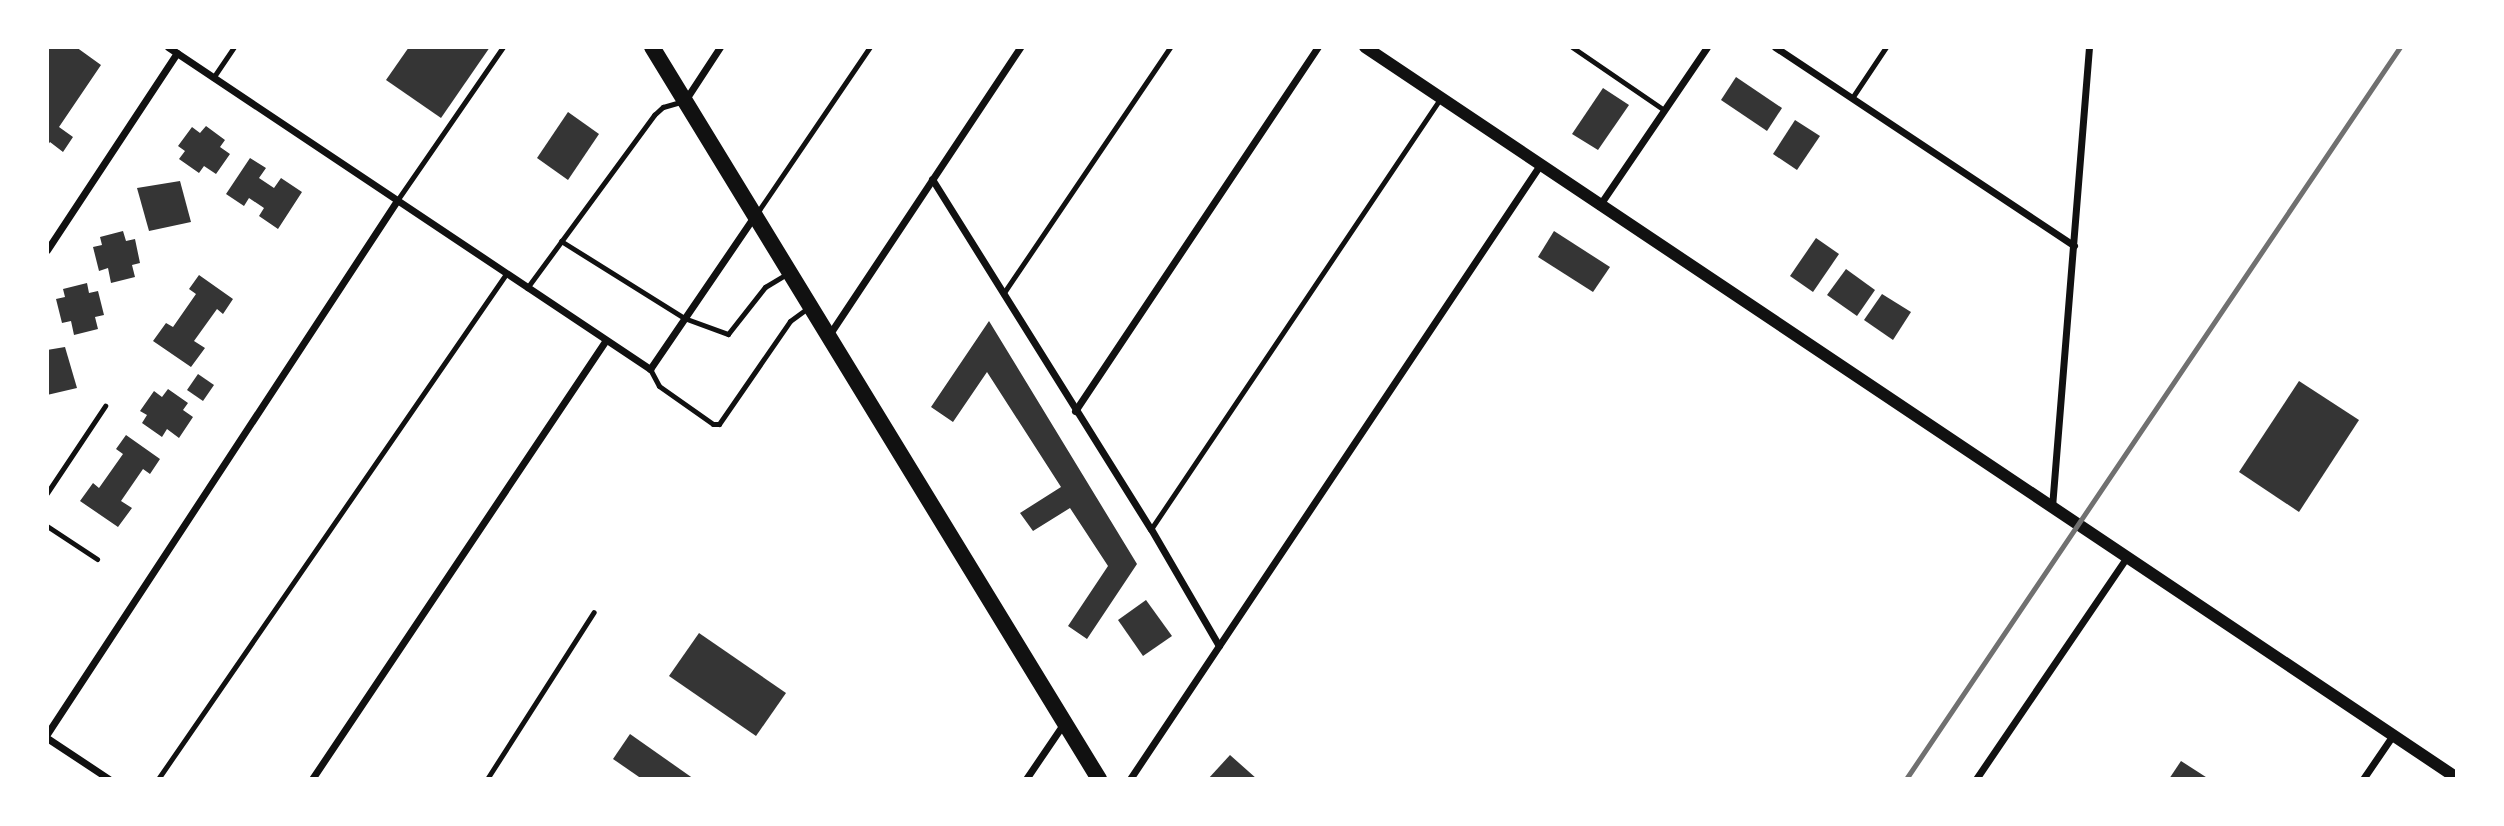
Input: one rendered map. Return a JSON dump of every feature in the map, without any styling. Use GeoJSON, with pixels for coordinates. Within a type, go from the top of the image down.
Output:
{"type":"FeatureCollection","features":[{"type":"Feature","properties":{"kind":"main road"},"geometry":{"type":"LineString","coordinates":[[652,47],[1099,779]]}},
{"type":"Feature","properties":{"kind":"street"},"geometry":{"type":"LineString","coordinates":[[168,47],[396,202],[650,369],[755,215]]}},
{"type":"Feature","properties":{"kind":"street"},"geometry":{"type":"LineString","coordinates":[[685,101],[720,47]]}},
{"type":"Feature","properties":{"kind":"street"},"geometry":{"type":"LineString","coordinates":[[828,335],[1020,47]]}},
{"type":"Feature","properties":{"kind":"street"},"geometry":{"type":"LineString","coordinates":[[1075,411],[1318,47]]}},
{"type":"Feature","properties":{"kind":"street"},"geometry":{"type":"LineString","coordinates":[[1365,47],[2457,778]]}},
{"type":"Feature","properties":{"kind":"street"},"geometry":{"type":"LineString","coordinates":[[1599,206],[1707,47]]}},
{"type":"Feature","properties":{"kind":"street"},"geometry":{"type":"LineString","coordinates":[[1775,47],[2074,246]]}},
{"type":"Feature","properties":{"kind":"street"},"geometry":{"type":"LineString","coordinates":[[2052,507],[2060,435],[2089,47]]}},
{"type":"Feature","properties":{"kind":"street"},"geometry":{"type":"LineString","coordinates":[[47,250],[177,53]]}},
{"type":"Feature","properties":{"kind":"street"},"geometry":{"type":"LineString","coordinates":[[1130,779],[1539,164]]}},
{"type":"Feature","properties":{"kind":"street"},"geometry":{"type":"LineString","coordinates":[[932,179],[1075,411],[1151,528],[1219,646]]}},
{"type":"Feature","properties":{"kind":"street"},"geometry":{"type":"LineString","coordinates":[[108,779],[47,736],[396,202]]}},
{"type":"Feature","properties":{"kind":"street"},"geometry":{"type":"LineString","coordinates":[[312,779],[606,340]]}},
{"type":"Feature","properties":{"kind":"street"},"geometry":{"type":"LineString","coordinates":[[1976,779],[2127,557]]}},
{"type":"Feature","properties":{"kind":"street"},"geometry":{"type":"LineString","coordinates":[[1026,779],[1064,722]]}},
{"type":"Feature","properties":{"kind":"street"},"geometry":{"type":"LineString","coordinates":[[2363,779],[2393,735]]}},
{"type":"Feature","properties":{"kind":"lane"},"geometry":{"type":"LineString","coordinates":[[213,78],[234,47]]}},
{"type":"Feature","properties":{"kind":"lane"},"geometry":{"type":"LineString","coordinates":[[396,202],[503,47]]}},
{"type":"Feature","properties":{"kind":"lane"},"geometry":{"type":"LineString","coordinates":[[755,215],[870,47]]}},
{"type":"Feature","properties":{"kind":"lane"},"geometry":{"type":"LineString","coordinates":[[1003,294],[1171,47]]}},
{"type":"Feature","properties":{"kind":"lane"},"geometry":{"type":"LineString","coordinates":[[1572,47],[1664,110]]}},
{"type":"Feature","properties":{"kind":"lane"},"geometry":{"type":"LineString","coordinates":[[1852,98],[1886,47]]}},
{"type":"Feature","properties":{"kind":"lane"},"geometry":{"type":"LineString","coordinates":[[1151,528],[1441,98]]}},
{"type":"Feature","properties":{"kind":"lane"},"geometry":{"type":"LineString","coordinates":[[527,288],[654,115],[663,107],[685,101]]}},
{"type":"Feature","properties":{"kind":"lane"},"geometry":{"type":"LineString","coordinates":[[561,241],[684,318],[728,334],[765,287],[790,272]]}},
{"type":"Feature","properties":{"kind":"lane"},"geometry":{"type":"LineString","coordinates":[[158,779],[506,274]]}},
{"type":"Feature","properties":{"kind":"lane"},"geometry":{"type":"LineString","coordinates":[[650,369],[659,386],[713,424],[719,424],[790,321],[811,307]]}},
{"type":"Feature","properties":{"kind":"lane"},"geometry":{"type":"LineString","coordinates":[[47,493],[105,406]]}},
{"type":"Feature","properties":{"kind":"lane"},"geometry":{"type":"LineString","coordinates":[[47,526],[97,559]]}},
{"type":"Feature","properties":{"kind":"lane"},"geometry":{"type":"LineString","coordinates":[[487,779],[594,612]]}},
{"type":"Feature","properties":{"kind":"building"},"geometry":{"type":"Polygon","coordinates":[[[47,47],[76,47],[101,65],[59,127],[73,137],[63,152],[50,142],[47,146],[47,47]]]}},
{"type":"Feature","properties":{"kind":"building"},"geometry":{"type":"Polygon","coordinates":[[[409,47],[490,47],[441,118],[386,80],[409,47]]]}},
{"type":"Feature","properties":{"kind":"building"},"geometry":{"type":"Polygon","coordinates":[[[1736,77],[1782,108],[1767,131],[1721,100],[1736,77]]]}},
{"type":"Feature","properties":{"kind":"building"},"geometry":{"type":"Polygon","coordinates":[[[1603,88],[1629,105],[1598,150],[1572,134],[1603,88]]]}},
{"type":"Feature","properties":{"kind":"building"},"geometry":{"type":"Polygon","coordinates":[[[568,112],[599,134],[568,180],[537,158],[568,112]]]}},
{"type":"Feature","properties":{"kind":"building"},"geometry":{"type":"Polygon","coordinates":[[[1795,120],[1820,136],[1797,170],[1773,154],[1795,120]]]}},
{"type":"Feature","properties":{"kind":"building"},"geometry":{"type":"Polygon","coordinates":[[[206,126],[225,140],[220,147],[230,154],[216,174],[204,166],[199,173],[179,159],[185,151],[178,146],[192,127],[200,133],[206,126]]]}},
{"type":"Feature","properties":{"kind":"building"},"geometry":{"type":"Polygon","coordinates":[[[250,158],[266,168],[259,178],[274,188],[281,178],[302,192],[278,229],[259,216],[264,208],[249,198],[244,206],[226,194],[250,158]]]}},
{"type":"Feature","properties":{"kind":"building"},"geometry":{"type":"Polygon","coordinates":[[[180,181],[191,222],[149,231],[137,188],[180,181]]]}},
{"type":"Feature","properties":{"kind":"building"},"geometry":{"type":"Polygon","coordinates":[[[123,231],[126,241],[135,239],[140,263],[132,265],[135,277],[111,283],[108,268],[99,271],[93,247],[102,245],[100,237],[123,231]]]}},
{"type":"Feature","properties":{"kind":"building"},"geometry":{"type":"Polygon","coordinates":[[[1554,231],[1610,267],[1593,292],[1538,257],[1554,231]]]}},
{"type":"Feature","properties":{"kind":"building"},"geometry":{"type":"Polygon","coordinates":[[[1816,238],[1839,254],[1813,292],[1790,276],[1816,238]]]}},
{"type":"Feature","properties":{"kind":"building"},"geometry":{"type":"Polygon","coordinates":[[[1846,269],[1875,290],[1857,316],[1827,295],[1846,269]]]}},
{"type":"Feature","properties":{"kind":"building"},"geometry":{"type":"Polygon","coordinates":[[[199,275],[233,299],[223,314],[217,309],[194,341],[205,348],[191,367],[153,341],[166,323],[173,327],[196,294],[189,289],[199,275]]]}},
{"type":"Feature","properties":{"kind":"building"},"geometry":{"type":"Polygon","coordinates":[[[87,283],[89,293],[98,291],[104,315],[95,317],[98,329],[74,335],[71,321],[62,323],[56,299],[65,297],[63,289],[87,283]]]}},
{"type":"Feature","properties":{"kind":"building"},"geometry":{"type":"Polygon","coordinates":[[[1882,294],[1911,312],[1893,340],[1864,320],[1882,294]]]}},
{"type":"Feature","properties":{"kind":"building"},"geometry":{"type":"Polygon","coordinates":[[[989,321],[1137,564],[1087,639],[1068,626],[1108,566],[1070,508],[1033,531],[1020,513],[1061,487],[987,372],[953,422],[931,407],[989,321]]]}},
{"type":"Feature","properties":{"kind":"building"},"geometry":{"type":"Polygon","coordinates":[[[65,347],[77,388],[47,395],[47,350],[65,347]]]}},
{"type":"Feature","properties":{"kind":"building"},"geometry":{"type":"Polygon","coordinates":[[[198,374],[214,385],[203,401],[187,390],[198,374]]]}},
{"type":"Feature","properties":{"kind":"building"},"geometry":{"type":"Polygon","coordinates":[[[2299,381],[2359,420],[2299,512],[2239,472],[2299,381]]]}},
{"type":"Feature","properties":{"kind":"building"},"geometry":{"type":"Polygon","coordinates":[[[168,389],[188,403],[183,410],[193,417],[179,438],[167,429],[162,437],[142,423],[147,415],[140,411],[154,391],[162,397],[168,389]]]}},
{"type":"Feature","properties":{"kind":"building"},"geometry":{"type":"Polygon","coordinates":[[[126,435],[160,459],[150,474],[143,469],[121,501],[132,508],[118,527],[80,501],[93,483],[99,488],[123,454],[116,449],[126,435]]]}},
{"type":"Feature","properties":{"kind":"building"},"geometry":{"type":"Polygon","coordinates":[[[1146,600],[1172,636],[1143,656],[1118,620],[1146,600]]]}},
{"type":"Feature","properties":{"kind":"building"},"geometry":{"type":"Polygon","coordinates":[[[699,633],[786,693],[756,736],[669,676],[699,633]]]}},
{"type":"Feature","properties":{"kind":"building"},"geometry":{"type":"Polygon","coordinates":[[[630,734],[694,779],[642,779],[613,759],[630,734]]]}},
{"type":"Feature","properties":{"kind":"building"},"geometry":{"type":"Polygon","coordinates":[[[1230,755],[1257,779],[1208,779],[1230,755]]]}},
{"type":"Feature","properties":{"kind":"building"},"geometry":{"type":"Polygon","coordinates":[[[2181,761],[2209,779],[2169,779],[2181,761]]]}},
{"type":"Feature","properties":{"kind":"railway"},"geometry":{"type":"LineString","coordinates":[[1906,779],[2400,47]]}}]}
